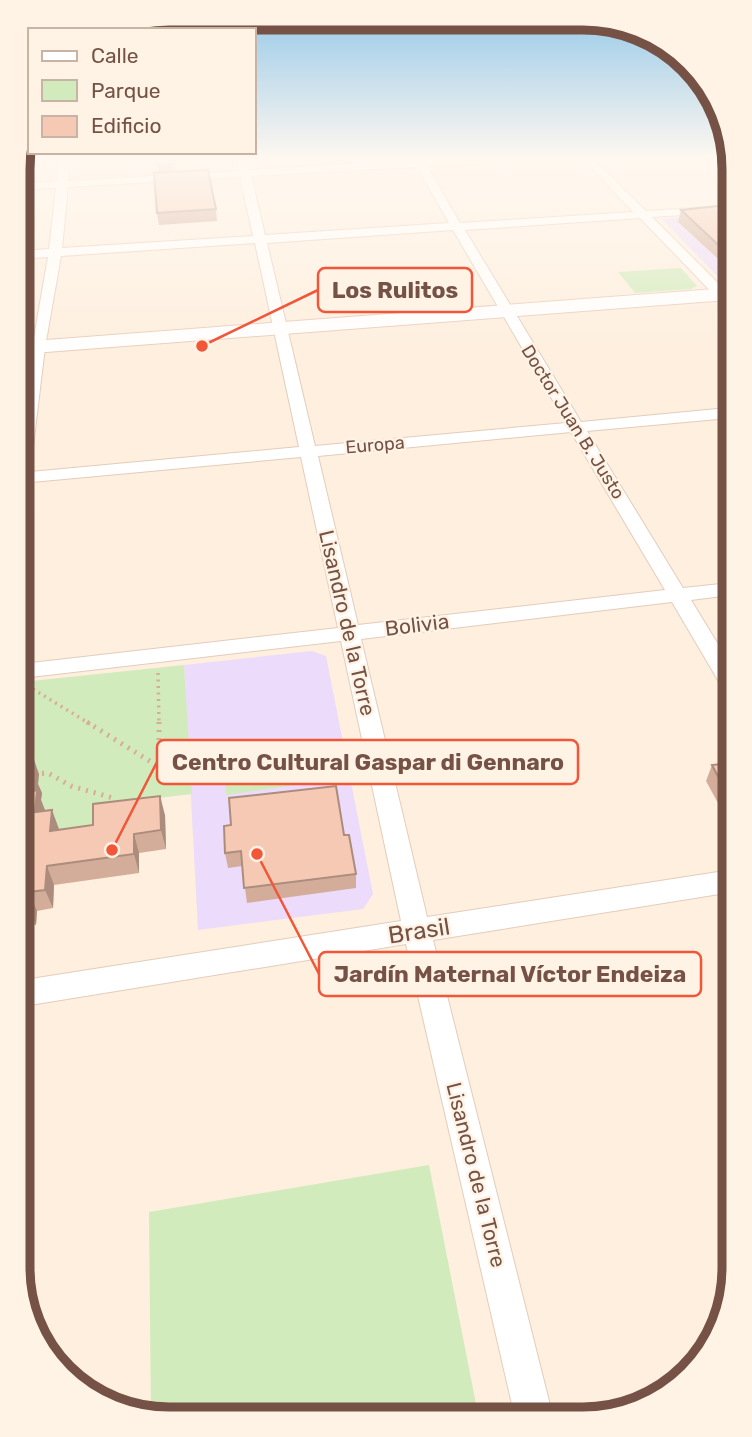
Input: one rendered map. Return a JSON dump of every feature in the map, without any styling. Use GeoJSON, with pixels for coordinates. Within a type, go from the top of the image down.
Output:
{"type":"FeatureCollection","features":[{"type":"Feature","properties":{"kind":"main road"},"geometry":{"type":"LineString","coordinates":[[30,347],[722,296]]}},
{"type":"Feature","properties":{"kind":"street"},"geometry":{"type":"LineString","coordinates":[[30,343],[55,253],[58,227]]}},
{"type":"Feature","properties":{"kind":"street","name":"Lisandro de la Torre"},"geometry":{"type":"LineString","coordinates":[[257,227],[417,931],[532,1407]]}},
{"type":"Feature","properties":{"kind":"street"},"geometry":{"type":"LineString","coordinates":[[30,254],[455,227]]}},
{"type":"Feature","properties":{"kind":"street","name":"Doctor Juan B. Justo"},"geometry":{"type":"LineString","coordinates":[[456,227],[722,669]]}},
{"type":"Feature","properties":{"kind":"street"},"geometry":{"type":"LineString","coordinates":[[657,227],[722,292]]}},
{"type":"Feature","properties":{"kind":"street","name":"Europa"},"geometry":{"type":"LineString","coordinates":[[30,477],[722,414]]}},
{"type":"Feature","properties":{"kind":"street","name":"Bolivia"},"geometry":{"type":"LineString","coordinates":[[30,677],[349,633],[722,590]]}},
{"type":"Feature","properties":{"kind":"street","name":"Brasil"},"geometry":{"type":"LineString","coordinates":[[30,992],[722,883]]}},
{"type":"Feature","properties":{"kind":"path"},"geometry":{"type":"LineString","coordinates":[[30,682],[159,767],[158,667]]}},
{"type":"Feature","properties":{"kind":"path"},"geometry":{"type":"LineString","coordinates":[[31,775],[48,773],[71,786],[113,798]]}},
{"type":"Feature","properties":{"kind":"shaded area"},"geometry":{"type":"Polygon","coordinates":[[[670,227],[722,227],[722,281],[670,227]]]}},
{"type":"Feature","properties":{"kind":"shaded area"},"geometry":{"type":"Polygon","coordinates":[[[312,651],[326,656],[373,894],[363,909],[198,930],[184,665],[312,651]]]}},
{"type":"Feature","properties":{"kind":"green space"},"geometry":{"type":"Polygon","coordinates":[[[681,268],[697,286],[691,289],[635,293],[618,272],[681,268]]]}},
{"type":"Feature","properties":{"kind":"green space"},"geometry":{"type":"Polygon","coordinates":[[[184,665],[192,794],[158,798],[158,816],[43,831],[30,797],[31,681],[184,665]]]}},
{"type":"Feature","properties":{"kind":"green space"},"geometry":{"type":"Polygon","coordinates":[[[303,746],[310,783],[226,795],[222,758],[303,746]]]}},
{"type":"Feature","properties":{"kind":"green space"},"geometry":{"type":"Polygon","coordinates":[[[429,1165],[477,1407],[151,1406],[149,1212],[429,1165]]]}},
{"type":"Feature","properties":{"kind":"building"},"geometry":{"type":"Polygon","coordinates":[[[699,227],[722,227],[722,248],[699,227]]]}},
{"type":"Feature","properties":{"kind":"building"},"geometry":{"type":"Polygon","coordinates":[[[722,764],[722,784],[712,765],[722,764]]]}},
{"type":"Feature","properties":{"kind":"building"},"geometry":{"type":"Polygon","coordinates":[[[34,774],[33,791],[37,790],[35,812],[52,810],[50,831],[93,825],[93,804],[160,796],[161,830],[134,834],[134,854],[47,866],[45,890],[30,892],[30,775],[34,774]]]}},
{"type":"Feature","properties":{"kind":"building"},"geometry":{"type":"Polygon","coordinates":[[[336,786],[344,835],[349,835],[356,874],[244,888],[241,851],[225,853],[224,826],[231,825],[229,798],[336,786]]]}},
{"type":"Feature","properties":{"kind":"place","name":"Los Rulitos"},"geometry":{"type":"Point","coordinates":[202,346]}},
{"type":"Feature","properties":{"kind":"place","name":"Centro Cultural Gaspar di Gennaro"},"geometry":{"type":"Point","coordinates":[112,850]}},
{"type":"Feature","properties":{"kind":"place","name":"Jardín Maternal Víctor Endeiza"},"geometry":{"type":"Point","coordinates":[257,854]}}]}
